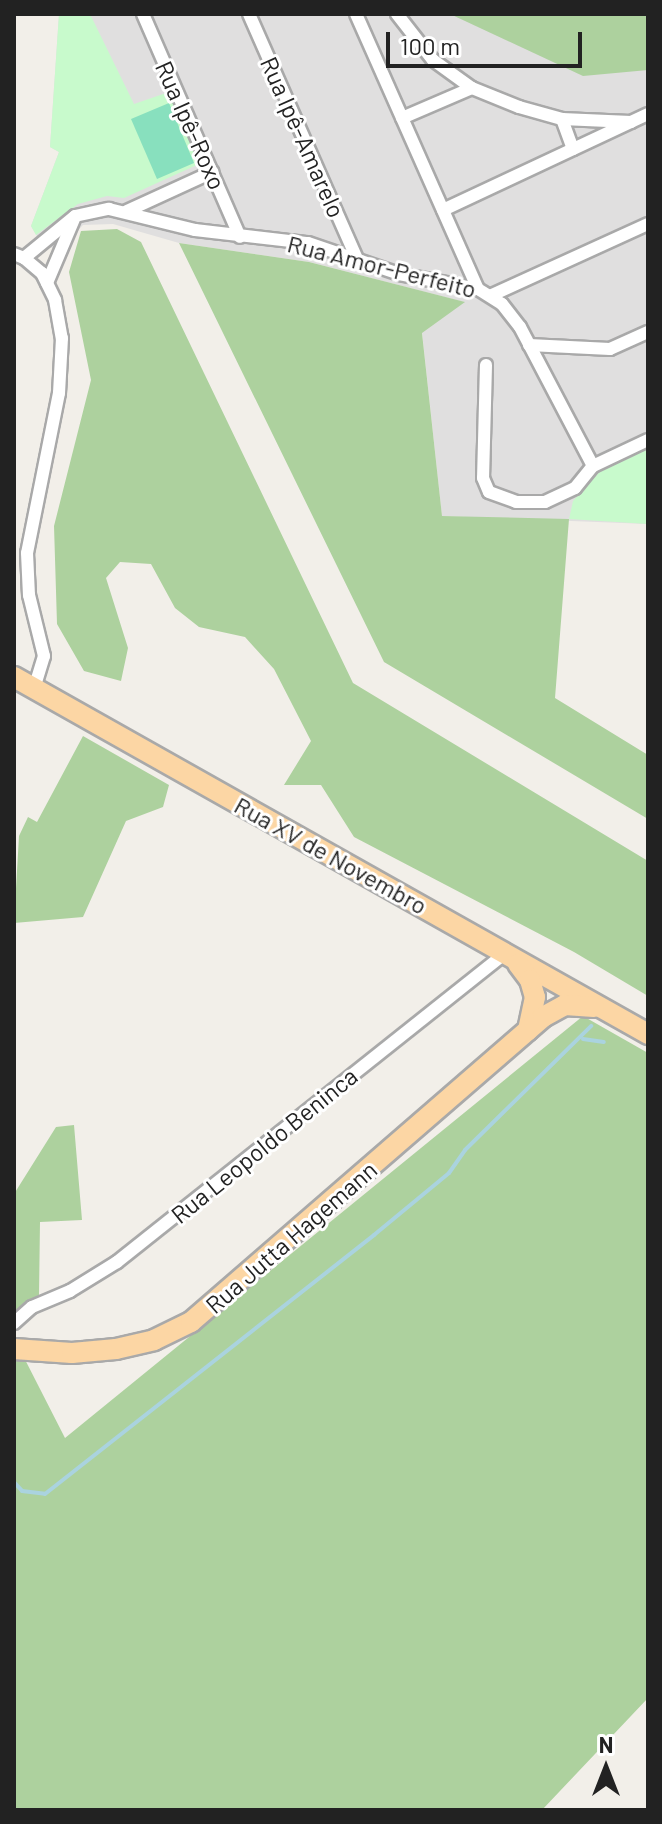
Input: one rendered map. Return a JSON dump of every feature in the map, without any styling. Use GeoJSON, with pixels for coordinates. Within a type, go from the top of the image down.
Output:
{"type":"FeatureCollection","features":[{"type":"Feature","properties":{"kind":"main road","name":"Rua XV de Novembro"},"geometry":{"type":"LineString","coordinates":[[14,677],[648,1034]]}},
{"type":"Feature","properties":{"kind":"main road"},"geometry":{"type":"LineString","coordinates":[[506,953],[520,966],[533,989],[534,1014],[527,1031]]}},
{"type":"Feature","properties":{"kind":"main road","name":"Rua Jutta Hagemann"},"geometry":{"type":"LineString","coordinates":[[14,1349],[72,1353],[116,1349],[154,1340],[191,1322],[553,1010],[565,1005],[602,1008]]}},
{"type":"Feature","properties":{"kind":"street","name":"Rua Ipê-Roxo"},"geometry":{"type":"LineString","coordinates":[[143,14],[240,237]]}},
{"type":"Feature","properties":{"kind":"street","name":"Rua Ipê-Amarelo"},"geometry":{"type":"LineString","coordinates":[[249,14],[357,259]]}},
{"type":"Feature","properties":{"kind":"street"},"geometry":{"type":"LineString","coordinates":[[356,14],[478,289]]}},
{"type":"Feature","properties":{"kind":"street"},"geometry":{"type":"LineString","coordinates":[[397,14],[433,60],[472,88],[519,107],[562,119],[631,122]]}},
{"type":"Feature","properties":{"kind":"street"},"geometry":{"type":"LineString","coordinates":[[402,118],[472,88]]}},
{"type":"Feature","properties":{"kind":"street"},"geometry":{"type":"LineString","coordinates":[[443,210],[648,114]]}},
{"type":"Feature","properties":{"kind":"street"},"geometry":{"type":"LineString","coordinates":[[562,119],[573,149]]}},
{"type":"Feature","properties":{"kind":"street"},"geometry":{"type":"LineString","coordinates":[[127,211],[212,172]]}},
{"type":"Feature","properties":{"kind":"street","name":"Rua Amor-Perfeito"},"geometry":{"type":"LineString","coordinates":[[75,216],[92,211],[127,211],[195,230],[308,243],[407,276],[478,289],[492,295],[510,313],[529,345],[593,466]]}},
{"type":"Feature","properties":{"kind":"street"},"geometry":{"type":"LineString","coordinates":[[34,688],[44,656],[29,595],[27,553],[59,393],[62,360],[60,321],[47,283],[36,266],[19,256],[75,216]]}},
{"type":"Feature","properties":{"kind":"street"},"geometry":{"type":"LineString","coordinates":[[47,283],[75,216]]}},
{"type":"Feature","properties":{"kind":"street"},"geometry":{"type":"LineString","coordinates":[[492,295],[648,224]]}},
{"type":"Feature","properties":{"kind":"street"},"geometry":{"type":"LineString","coordinates":[[529,345],[610,349],[648,332]]}},
{"type":"Feature","properties":{"kind":"street"},"geometry":{"type":"LineString","coordinates":[[486,365],[483,478],[489,492],[516,502],[545,502],[575,488],[593,466],[648,440]]}},
{"type":"Feature","properties":{"kind":"street","name":"Rua Leopoldo Beninca"},"geometry":{"type":"LineString","coordinates":[[14,1323],[32,1307],[70,1291],[117,1262],[506,953]]}},
{"type":"Feature","properties":{"kind":"shaded area"},"geometry":{"type":"Polygon","coordinates":[[[59,14],[648,14],[648,524],[442,516],[422,332],[464,302],[309,262],[179,243],[113,224],[83,225],[59,251],[41,243],[31,226],[59,152],[50,147],[59,14]]]}},
{"type":"Feature","properties":{"kind":"green space"},"geometry":{"type":"Polygon","coordinates":[[[59,14],[90,14],[134,104],[169,92],[199,164],[124,198],[107,196],[78,204],[36,235],[31,226],[59,152],[50,147],[59,14]]]}},
{"type":"Feature","properties":{"kind":"green space"},"geometry":{"type":"Polygon","coordinates":[[[450,14],[648,14],[648,70],[583,76],[450,14]]]}},
{"type":"Feature","properties":{"kind":"green space"},"geometry":{"type":"Polygon","coordinates":[[[169,103],[194,163],[157,179],[131,119],[169,103]]]}},
{"type":"Feature","properties":{"kind":"green space"},"geometry":{"type":"Polygon","coordinates":[[[117,229],[141,242],[353,683],[648,861],[648,996],[574,952],[354,837],[321,785],[284,785],[311,741],[274,669],[245,637],[199,627],[175,608],[151,564],[120,562],[106,578],[128,648],[121,681],[84,671],[57,624],[54,526],[91,380],[69,272],[81,231],[117,229]]]}},
{"type":"Feature","properties":{"kind":"green space"},"geometry":{"type":"Polygon","coordinates":[[[179,243],[309,262],[465,302],[422,333],[442,516],[569,519],[555,698],[648,755],[648,819],[384,662],[179,243]]]}},
{"type":"Feature","properties":{"kind":"green space"},"geometry":{"type":"Polygon","coordinates":[[[648,447],[648,524],[569,519],[573,501],[604,467],[648,447]]]}},
{"type":"Feature","properties":{"kind":"green space"},"geometry":{"type":"Polygon","coordinates":[[[83,736],[169,785],[163,807],[126,821],[83,917],[14,923],[19,836],[28,817],[37,822],[83,736]]]}},
{"type":"Feature","properties":{"kind":"green space"},"geometry":{"type":"Polygon","coordinates":[[[583,1016],[648,1053],[648,1698],[542,1810],[14,1810],[14,1338],[65,1438],[583,1016]]]}},
{"type":"Feature","properties":{"kind":"green space"},"geometry":{"type":"Polygon","coordinates":[[[74,1125],[82,1220],[40,1222],[39,1295],[14,1313],[14,1194],[56,1127],[74,1125]]]}},
{"type":"Feature","properties":{"kind":"waterway"},"geometry":{"type":"LineString","coordinates":[[14,1482],[22,1491],[45,1494],[374,1235],[449,1173],[465,1150],[591,1026]]}},
{"type":"Feature","properties":{"kind":"waterway"},"geometry":{"type":"LineString","coordinates":[[583,1039],[604,1042]]}}]}
